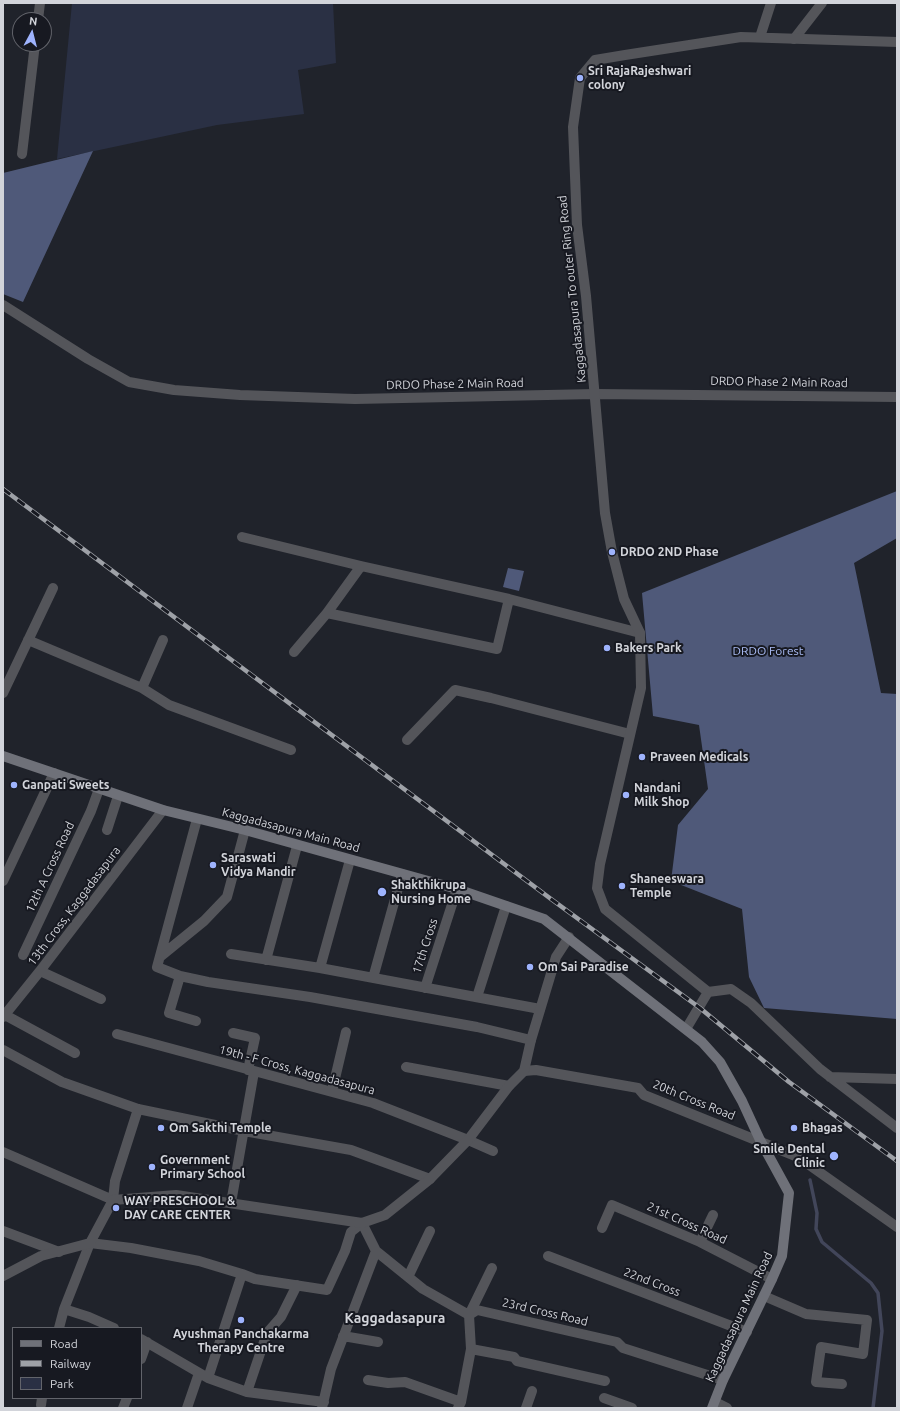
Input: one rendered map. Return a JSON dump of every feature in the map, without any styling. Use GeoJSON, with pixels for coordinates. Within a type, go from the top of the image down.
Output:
{"type":"FeatureCollection","features":[{"type":"Feature","properties":{"kind":"main road","name":"Kaggadasapura Main Road"},"geometry":{"type":"LineString","coordinates":[[3,756],[163,810],[245,830],[297,846],[457,888],[544,919],[702,1042],[720,1062],[742,1100],[760,1140],[789,1193],[782,1256],[724,1380],[714,1405]]}},
{"type":"Feature","properties":{"kind":"street"},"geometry":{"type":"LineString","coordinates":[[760,37],[771,3]]}},
{"type":"Feature","properties":{"kind":"street"},"geometry":{"type":"LineString","coordinates":[[794,39],[822,3]]}},
{"type":"Feature","properties":{"kind":"street","name":"Kaggadasapura To outer Ring Road"},"geometry":{"type":"LineString","coordinates":[[640,633],[624,599],[612,552],[605,513],[586,296],[577,225],[573,127],[580,78],[595,60],[741,37],[897,42]]}},
{"type":"Feature","properties":{"kind":"street"},"geometry":{"type":"LineString","coordinates":[[22,154],[34,52]]}},
{"type":"Feature","properties":{"kind":"street","name":"DRDO Phase 2 Main Road"},"geometry":{"type":"LineString","coordinates":[[3,305],[88,359],[128,382],[174,390],[240,395],[355,399],[595,394],[897,397]]}},
{"type":"Feature","properties":{"kind":"street"},"geometry":{"type":"LineString","coordinates":[[242,537],[361,566],[509,599],[640,633],[641,688],[600,864],[597,888],[605,909],[708,992],[731,989],[751,1003],[820,1069],[897,1128]]}},
{"type":"Feature","properties":{"kind":"street"},"geometry":{"type":"LineString","coordinates":[[294,652],[327,613],[361,566]]}},
{"type":"Feature","properties":{"kind":"street"},"geometry":{"type":"LineString","coordinates":[[3,693],[53,588]]}},
{"type":"Feature","properties":{"kind":"street"},"geometry":{"type":"LineString","coordinates":[[327,613],[497,649],[509,599]]}},
{"type":"Feature","properties":{"kind":"street"},"geometry":{"type":"LineString","coordinates":[[28,640],[142,688],[169,705],[291,750]]}},
{"type":"Feature","properties":{"kind":"street"},"geometry":{"type":"LineString","coordinates":[[142,688],[163,640]]}},
{"type":"Feature","properties":{"kind":"street"},"geometry":{"type":"LineString","coordinates":[[407,740],[455,690],[499,699],[630,734]]}},
{"type":"Feature","properties":{"kind":"street"},"geometry":{"type":"LineString","coordinates":[[3,881],[54,773]]}},
{"type":"Feature","properties":{"kind":"street","name":"12th A Cross Road"},"geometry":{"type":"LineString","coordinates":[[23,955],[91,811],[99,789]]}},
{"type":"Feature","properties":{"kind":"street"},"geometry":{"type":"LineString","coordinates":[[107,830],[118,796]]}},
{"type":"Feature","properties":{"kind":"street","name":"13th Cross, Kaggadasapura"},"geometry":{"type":"LineString","coordinates":[[4,1016],[163,810]]}},
{"type":"Feature","properties":{"kind":"street"},"geometry":{"type":"LineString","coordinates":[[197,819],[157,967],[180,976],[310,997],[469,1026],[531,1040]]}},
{"type":"Feature","properties":{"kind":"street"},"geometry":{"type":"LineString","coordinates":[[161,956],[204,921],[227,897],[245,830]]}},
{"type":"Feature","properties":{"kind":"street"},"geometry":{"type":"LineString","coordinates":[[266,960],[297,846]]}},
{"type":"Feature","properties":{"kind":"street"},"geometry":{"type":"LineString","coordinates":[[320,968],[350,860]]}},
{"type":"Feature","properties":{"kind":"street"},"geometry":{"type":"LineString","coordinates":[[372,978],[402,874]]}},
{"type":"Feature","properties":{"kind":"street","name":"17th Cross"},"geometry":{"type":"LineString","coordinates":[[425,988],[457,888]]}},
{"type":"Feature","properties":{"kind":"street"},"geometry":{"type":"LineString","coordinates":[[477,997],[506,906]]}},
{"type":"Feature","properties":{"kind":"street"},"geometry":{"type":"LineString","coordinates":[[3,1152],[112,1200],[176,1195],[362,1222],[385,1215],[430,1179],[468,1140],[509,1086],[524,1071],[531,1040],[556,957],[569,937]]}},
{"type":"Feature","properties":{"kind":"street"},"geometry":{"type":"LineString","coordinates":[[231,954],[320,968],[540,1009]]}},
{"type":"Feature","properties":{"kind":"street"},"geometry":{"type":"LineString","coordinates":[[40,971],[101,999]]}},
{"type":"Feature","properties":{"kind":"street"},"geometry":{"type":"LineString","coordinates":[[180,976],[169,1013],[196,1021]]}},
{"type":"Feature","properties":{"kind":"street"},"geometry":{"type":"LineString","coordinates":[[686,1029],[708,992]]}},
{"type":"Feature","properties":{"kind":"street"},"geometry":{"type":"LineString","coordinates":[[4,1016],[75,1053]]}},
{"type":"Feature","properties":{"kind":"street"},"geometry":{"type":"LineString","coordinates":[[332,1091],[346,1032]]}},
{"type":"Feature","properties":{"kind":"street"},"geometry":{"type":"LineString","coordinates":[[231,1203],[244,1131],[255,1038],[233,1033]]}},
{"type":"Feature","properties":{"kind":"street","name":"19th - F Cross, Kaggadasapura"},"geometry":{"type":"LineString","coordinates":[[117,1034],[373,1103],[468,1140],[492,1151]]}},
{"type":"Feature","properties":{"kind":"street"},"geometry":{"type":"LineString","coordinates":[[3,1050],[62,1082],[138,1109],[244,1131],[351,1150],[430,1179]]}},
{"type":"Feature","properties":{"kind":"street"},"geometry":{"type":"LineString","coordinates":[[406,1067],[509,1086]]}},
{"type":"Feature","properties":{"kind":"street","name":"20th Cross Road"},"geometry":{"type":"LineString","coordinates":[[524,1071],[536,1070],[638,1088],[644,1095],[760,1140],[798,1157],[897,1227]]}},
{"type":"Feature","properties":{"kind":"street"},"geometry":{"type":"LineString","coordinates":[[830,1077],[897,1079]]}},
{"type":"Feature","properties":{"kind":"street"},"geometry":{"type":"LineString","coordinates":[[59,1327],[64,1309],[90,1243],[112,1200],[115,1181],[138,1109]]}},
{"type":"Feature","properties":{"kind":"street","name":"21st Cross Road"},"geometry":{"type":"LineString","coordinates":[[602,1228],[612,1205],[700,1242],[772,1279]]}},
{"type":"Feature","properties":{"kind":"street"},"geometry":{"type":"LineString","coordinates":[[700,1242],[712,1214]]}},
{"type":"Feature","properties":{"kind":"street"},"geometry":{"type":"LineString","coordinates":[[362,1222],[376,1251],[423,1289],[469,1315]]}},
{"type":"Feature","properties":{"kind":"street"},"geometry":{"type":"LineString","coordinates":[[3,1276],[42,1256],[90,1243],[131,1248],[199,1261],[255,1279],[327,1290],[345,1250],[351,1232],[362,1222]]}},
{"type":"Feature","properties":{"kind":"street"},"geometry":{"type":"LineString","coordinates":[[3,1231],[59,1252]]}},
{"type":"Feature","properties":{"kind":"street"},"geometry":{"type":"LineString","coordinates":[[408,1277],[430,1231]]}},
{"type":"Feature","properties":{"kind":"street"},"geometry":{"type":"LineString","coordinates":[[142,1353],[144,1340],[204,1376],[247,1392],[323,1405],[331,1369],[376,1251]]}},
{"type":"Feature","properties":{"kind":"street","name":"22nd Cross"},"geometry":{"type":"LineString","coordinates":[[548,1256],[747,1332]]}},
{"type":"Feature","properties":{"kind":"street"},"geometry":{"type":"LineString","coordinates":[[368,1380],[388,1383],[405,1382],[460,1405],[471,1349],[469,1315],[492,1268]]}},
{"type":"Feature","properties":{"kind":"street"},"geometry":{"type":"LineString","coordinates":[[187,1408],[204,1376],[242,1274]]}},
{"type":"Feature","properties":{"kind":"street"},"geometry":{"type":"LineString","coordinates":[[247,1392],[267,1333],[281,1317],[297,1285]]}},
{"type":"Feature","properties":{"kind":"street"},"geometry":{"type":"LineString","coordinates":[[764,1296],[806,1314],[867,1320],[863,1354],[821,1346],[816,1382],[842,1384]]}},
{"type":"Feature","properties":{"kind":"street"},"geometry":{"type":"LineString","coordinates":[[64,1309],[89,1317],[112,1327]]}},
{"type":"Feature","properties":{"kind":"street","name":"23rd Cross Road"},"geometry":{"type":"LineString","coordinates":[[469,1315],[477,1310],[618,1342],[623,1348],[724,1380]]}},
{"type":"Feature","properties":{"kind":"street"},"geometry":{"type":"LineString","coordinates":[[343,1336],[378,1342]]}},
{"type":"Feature","properties":{"kind":"street"},"geometry":{"type":"LineString","coordinates":[[471,1349],[514,1357],[517,1361],[605,1381]]}},
{"type":"Feature","properties":{"kind":"street"},"geometry":{"type":"LineString","coordinates":[[526,1408],[532,1391]]}},
{"type":"Feature","properties":{"kind":"street"},"geometry":{"type":"LineString","coordinates":[[604,1398],[632,1408]]}},
{"type":"Feature","properties":{"kind":"street"},"geometry":{"type":"LineString","coordinates":[[714,1405],[727,1408]]}},
{"type":"Feature","properties":{"kind":"green space"},"geometry":{"type":"Polygon","coordinates":[[[72,3],[333,3],[336,63],[298,70],[304,114],[217,125],[57,159],[72,3]]]}},
{"type":"Feature","properties":{"kind":"green space"},"geometry":{"type":"Polygon","coordinates":[[[93,151],[23,302],[3,294],[3,173],[93,151]]]}},
{"type":"Feature","properties":{"kind":"green space","name":"DRDO Forest"},"geometry":{"type":"Polygon","coordinates":[[[897,491],[897,538],[854,563],[881,693],[897,694],[897,1019],[764,1008],[749,977],[742,909],[671,881],[678,825],[708,789],[699,725],[653,716],[642,593],[897,491]]]}},
{"type":"Feature","properties":{"kind":"green space"},"geometry":{"type":"Polygon","coordinates":[[[508,568],[524,571],[519,591],[503,587],[508,568]]]}},
{"type":"Feature","properties":{"kind":"waterway"},"geometry":{"type":"LineString","coordinates":[[810,1180],[817,1213],[816,1229],[822,1242],[871,1283],[878,1293],[882,1331],[873,1408]]}},
{"type":"Feature","properties":{"kind":"railway"},"geometry":{"type":"LineString","coordinates":[[3,489],[551,899],[700,1008],[789,1082],[897,1161]]}},
{"type":"Feature","properties":{"kind":"place","name":"Sri RajaRajeshwari colony"},"geometry":{"type":"Point","coordinates":[580,78]}},
{"type":"Feature","properties":{"kind":"place","name":"DRDO 2ND Phase"},"geometry":{"type":"Point","coordinates":[612,552]}},
{"type":"Feature","properties":{"kind":"place","name":"Bakers Park"},"geometry":{"type":"Point","coordinates":[607,648]}},
{"type":"Feature","properties":{"kind":"place","name":"Praveen Medicals"},"geometry":{"type":"Point","coordinates":[642,757]}},
{"type":"Feature","properties":{"kind":"place","name":"Ganpati Sweets"},"geometry":{"type":"Point","coordinates":[14,785]}},
{"type":"Feature","properties":{"kind":"place","name":"Nandani Milk Shop"},"geometry":{"type":"Point","coordinates":[626,795]}},
{"type":"Feature","properties":{"kind":"place","name":"Saraswati Vidya Mandir"},"geometry":{"type":"Point","coordinates":[213,865]}},
{"type":"Feature","properties":{"kind":"place","name":"Shaneeswara Temple"},"geometry":{"type":"Point","coordinates":[622,886]}},
{"type":"Feature","properties":{"kind":"place","name":"Shakthikrupa Nursing Home"},"geometry":{"type":"Point","coordinates":[382,892]}},
{"type":"Feature","properties":{"kind":"place","name":"Om Sai Paradise"},"geometry":{"type":"Point","coordinates":[530,967]}},
{"type":"Feature","properties":{"kind":"place","name":"Om Sakthi Temple"},"geometry":{"type":"Point","coordinates":[161,1128]}},
{"type":"Feature","properties":{"kind":"place","name":"Bhagas"},"geometry":{"type":"Point","coordinates":[794,1128]}},
{"type":"Feature","properties":{"kind":"place","name":"Smile Dental Clinic"},"geometry":{"type":"Point","coordinates":[834,1156]}},
{"type":"Feature","properties":{"kind":"place","name":"Government Primary School"},"geometry":{"type":"Point","coordinates":[152,1167]}},
{"type":"Feature","properties":{"kind":"place","name":"WAY PRESCHOOL & DAY CARE CENTER"},"geometry":{"type":"Point","coordinates":[116,1208]}},
{"type":"Feature","properties":{"kind":"place","name":"Ayushman Panchakarma Therapy Centre"},"geometry":{"type":"Point","coordinates":[241,1320]}},
{"type":"Feature","properties":{"kind":"district","name":"Kaggadasapura"},"geometry":{"type":"Point","coordinates":[395,1318]}}]}
